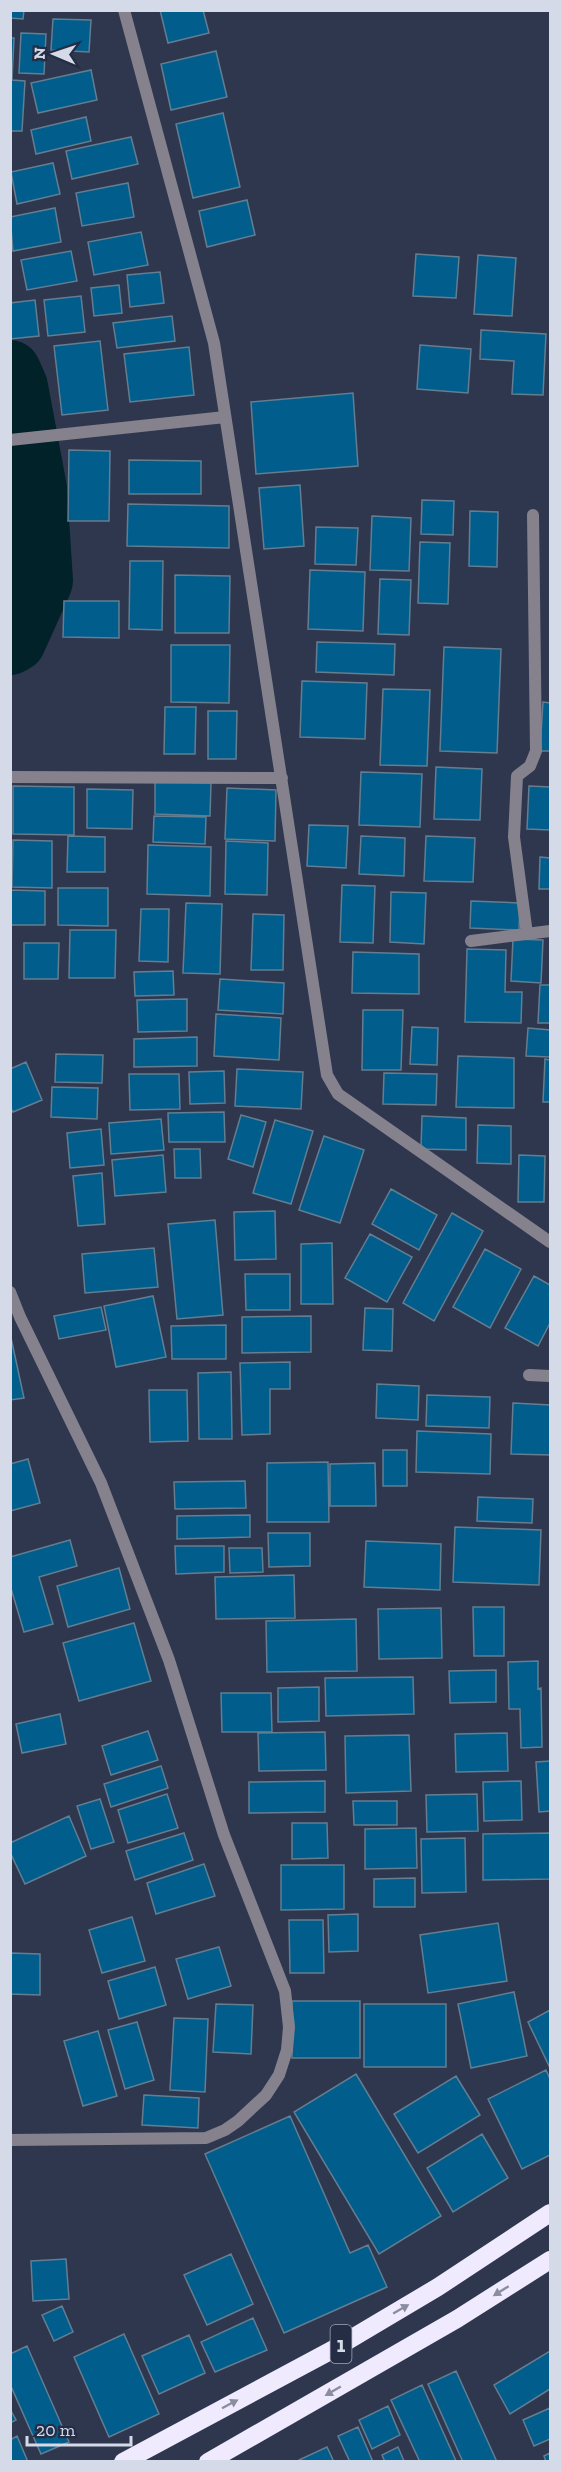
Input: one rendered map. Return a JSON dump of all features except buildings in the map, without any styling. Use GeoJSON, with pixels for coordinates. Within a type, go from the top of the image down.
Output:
{"type":"FeatureCollection","features":[{"type":"Feature","properties":{"kind":"highway","name":"1"},"geometry":{"type":"LineString","coordinates":[[123,2462],[341,2344],[438,2287],[550,2213]]}},
{"type":"Feature","properties":{"kind":"highway","name":"1"},"geometry":{"type":"LineString","coordinates":[[208,2462],[456,2319],[550,2260]]}},
{"type":"Feature","properties":{"kind":"street"},"geometry":{"type":"LineString","coordinates":[[124,10],[214,343],[327,1075],[338,1094],[550,1242]]}},
{"type":"Feature","properties":{"kind":"street"},"geometry":{"type":"LineString","coordinates":[[10,440],[225,417]]}},
{"type":"Feature","properties":{"kind":"street"},"geometry":{"type":"LineString","coordinates":[[527,934],[514,837],[517,776],[530,766],[536,751],[533,515]]}},
{"type":"Feature","properties":{"kind":"street"},"geometry":{"type":"LineString","coordinates":[[10,777],[282,778]]}},
{"type":"Feature","properties":{"kind":"street"},"geometry":{"type":"LineString","coordinates":[[471,941],[550,930]]}},
{"type":"Feature","properties":{"kind":"street"},"geometry":{"type":"LineString","coordinates":[[10,1292],[101,1483],[165,1649],[224,1835],[285,1991],[289,2028],[287,2050],[279,2075],[266,2095],[238,2121],[225,2130],[206,2138],[10,2140]]}},
{"type":"Feature","properties":{"kind":"street"},"geometry":{"type":"LineString","coordinates":[[529,1375],[550,1376]]}},
{"type":"Feature","properties":{"kind":"waterway"},"geometry":{"type":"LineString","coordinates":[[10,371],[17,387],[36,489],[42,581],[15,641],[10,644]]}}]}
